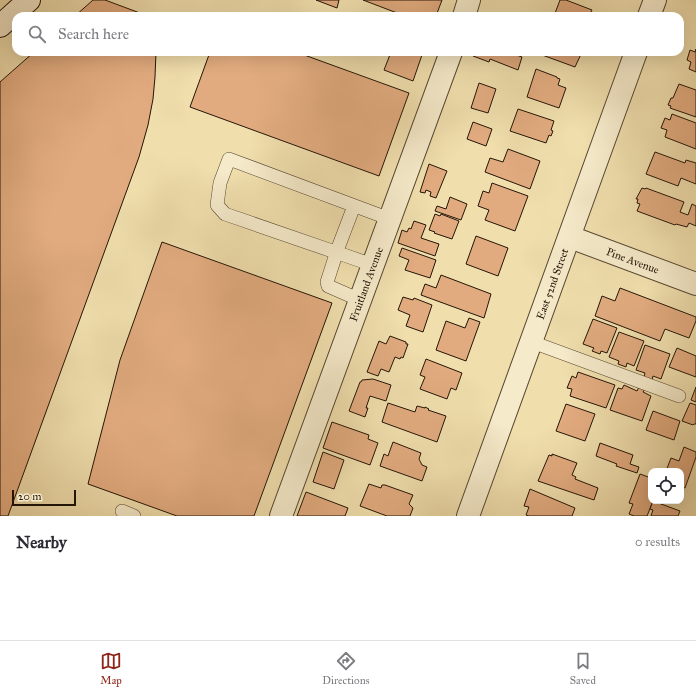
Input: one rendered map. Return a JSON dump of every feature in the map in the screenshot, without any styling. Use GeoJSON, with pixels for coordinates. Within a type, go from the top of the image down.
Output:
{"type":"FeatureCollection","features":[{"type":"Feature","properties":{"kind":"street"},"geometry":{"type":"LineString","coordinates":[[16,12],[29,0]]}},
{"type":"Feature","properties":{"kind":"street"},"geometry":{"type":"LineString","coordinates":[[466,12],[470,0]]}},
{"type":"Feature","properties":{"kind":"street"},"geometry":{"type":"LineString","coordinates":[[651,12],[655,0]]}},
{"type":"Feature","properties":{"kind":"street"},"geometry":{"type":"LineString","coordinates":[[0,26],[12,15]]}},
{"type":"Feature","properties":{"kind":"street","name":"Fruitland Avenue"},"geometry":{"type":"LineString","coordinates":[[282,516],[449,56]]}},
{"type":"Feature","properties":{"kind":"street","name":"East 52nd Street"},"geometry":{"type":"LineString","coordinates":[[468,516],[635,56]]}},
{"type":"Feature","properties":{"kind":"street","name":"Pine Avenue"},"geometry":{"type":"LineString","coordinates":[[570,237],[696,284]]}},
{"type":"Feature","properties":{"kind":"lane"},"geometry":{"type":"LineString","coordinates":[[373,265],[225,214],[217,205],[220,183],[229,159],[390,219]]}},
{"type":"Feature","properties":{"kind":"lane"},"geometry":{"type":"LineString","coordinates":[[354,206],[327,282],[328,286],[360,300]]}},
{"type":"Feature","properties":{"kind":"lane"},"geometry":{"type":"LineString","coordinates":[[532,342],[680,396]]}},
{"type":"Feature","properties":{"kind":"building"},"geometry":{"type":"Polygon","coordinates":[[[93,0],[105,0],[137,12],[80,12],[93,0]]]}},
{"type":"Feature","properties":{"kind":"building"},"geometry":{"type":"Polygon","coordinates":[[[316,0],[339,0],[337,8],[316,0]]]}},
{"type":"Feature","properties":{"kind":"building"},"geometry":{"type":"Polygon","coordinates":[[[363,0],[442,0],[438,12],[394,12],[363,0]]]}},
{"type":"Feature","properties":{"kind":"building"},"geometry":{"type":"Polygon","coordinates":[[[560,0],[566,0],[592,10],[591,12],[556,12],[560,0]]]}},
{"type":"Feature","properties":{"kind":"building"},"geometry":{"type":"Polygon","coordinates":[[[696,49],[696,72],[689,69],[691,62],[687,60],[690,50],[695,52],[696,49]]]}},
{"type":"Feature","properties":{"kind":"building"},"geometry":{"type":"Polygon","coordinates":[[[29,56],[156,56],[153,99],[148,125],[139,157],[8,516],[0,516],[0,82],[29,56]]]}},
{"type":"Feature","properties":{"kind":"building"},"geometry":{"type":"Polygon","coordinates":[[[209,56],[307,56],[409,93],[379,176],[190,107],[209,56]]]}},
{"type":"Feature","properties":{"kind":"building"},"geometry":{"type":"Polygon","coordinates":[[[389,56],[422,56],[413,81],[384,70],[389,56]]]}},
{"type":"Feature","properties":{"kind":"building"},"geometry":{"type":"Polygon","coordinates":[[[473,56],[522,57],[518,70],[490,59],[489,62],[473,56]]]}},
{"type":"Feature","properties":{"kind":"building"},"geometry":{"type":"Polygon","coordinates":[[[545,56],[580,56],[575,67],[545,56]]]}},
{"type":"Feature","properties":{"kind":"building"},"geometry":{"type":"Polygon","coordinates":[[[536,69],[557,77],[560,79],[558,85],[566,88],[559,108],[527,97],[536,69]]]}},
{"type":"Feature","properties":{"kind":"building"},"geometry":{"type":"Polygon","coordinates":[[[479,83],[496,89],[488,113],[471,108],[479,83]]]}},
{"type":"Feature","properties":{"kind":"building"},"geometry":{"type":"Polygon","coordinates":[[[679,84],[696,90],[696,117],[670,108],[671,106],[668,105],[679,84]]]}},
{"type":"Feature","properties":{"kind":"building"},"geometry":{"type":"Polygon","coordinates":[[[518,109],[554,121],[551,130],[553,131],[551,136],[549,135],[546,143],[510,131],[518,109]]]}},
{"type":"Feature","properties":{"kind":"building"},"geometry":{"type":"Polygon","coordinates":[[[672,114],[696,123],[696,149],[665,137],[667,130],[661,128],[665,118],[670,120],[672,114]]]}},
{"type":"Feature","properties":{"kind":"building"},"geometry":{"type":"Polygon","coordinates":[[[473,122],[492,129],[486,146],[467,139],[473,122]]]}},
{"type":"Feature","properties":{"kind":"building"},"geometry":{"type":"Polygon","coordinates":[[[508,149],[540,161],[530,189],[485,172],[490,158],[503,162],[508,149]]]}},
{"type":"Feature","properties":{"kind":"building"},"geometry":{"type":"Polygon","coordinates":[[[655,152],[685,163],[686,160],[696,163],[696,184],[681,178],[678,186],[646,174],[655,152]]]}},
{"type":"Feature","properties":{"kind":"building"},"geometry":{"type":"Polygon","coordinates":[[[429,164],[447,171],[436,198],[430,196],[431,192],[426,190],[425,193],[420,192],[429,164]]]}},
{"type":"Feature","properties":{"kind":"building"},"geometry":{"type":"Polygon","coordinates":[[[492,183],[528,196],[515,231],[485,220],[489,210],[478,206],[483,191],[489,193],[492,183]]]}},
{"type":"Feature","properties":{"kind":"building"},"geometry":{"type":"Polygon","coordinates":[[[642,188],[646,188],[684,202],[680,212],[688,215],[692,204],[696,206],[696,226],[689,223],[687,227],[675,225],[637,211],[640,204],[637,203],[638,199],[636,199],[642,188]]]}},
{"type":"Feature","properties":{"kind":"building"},"geometry":{"type":"Polygon","coordinates":[[[450,197],[467,204],[461,220],[435,211],[437,206],[446,209],[450,197]]]}},
{"type":"Feature","properties":{"kind":"building"},"geometry":{"type":"Polygon","coordinates":[[[435,214],[440,216],[441,214],[459,221],[452,239],[429,230],[435,214]]]}},
{"type":"Feature","properties":{"kind":"building"},"geometry":{"type":"Polygon","coordinates":[[[414,221],[426,225],[421,238],[439,244],[435,256],[398,243],[402,230],[407,232],[409,228],[411,229],[414,221]]]}},
{"type":"Feature","properties":{"kind":"building"},"geometry":{"type":"Polygon","coordinates":[[[476,236],[508,248],[498,276],[466,264],[476,236]]]}},
{"type":"Feature","properties":{"kind":"building"},"geometry":{"type":"Polygon","coordinates":[[[162,242],[332,303],[254,516],[177,516],[88,484],[120,360],[162,242]]]}},
{"type":"Feature","properties":{"kind":"building"},"geometry":{"type":"Polygon","coordinates":[[[402,248],[436,260],[430,278],[405,270],[409,260],[399,256],[402,248]]]}},
{"type":"Feature","properties":{"kind":"building"},"geometry":{"type":"Polygon","coordinates":[[[441,275],[491,294],[484,318],[421,295],[425,284],[436,288],[441,275]]]}},
{"type":"Feature","properties":{"kind":"building"},"geometry":{"type":"Polygon","coordinates":[[[620,288],[696,317],[696,321],[689,338],[665,329],[660,341],[595,316],[602,296],[615,301],[620,288]]]}},
{"type":"Feature","properties":{"kind":"building"},"geometry":{"type":"Polygon","coordinates":[[[403,297],[413,300],[414,298],[432,305],[423,332],[406,326],[410,315],[398,310],[403,297]]]}},
{"type":"Feature","properties":{"kind":"building"},"geometry":{"type":"Polygon","coordinates":[[[469,318],[480,322],[466,361],[436,350],[446,321],[465,328],[469,318]]]}},
{"type":"Feature","properties":{"kind":"building"},"geometry":{"type":"Polygon","coordinates":[[[593,319],[617,328],[607,353],[601,351],[600,354],[592,351],[594,348],[583,344],[593,319]]]}},
{"type":"Feature","properties":{"kind":"building"},"geometry":{"type":"Polygon","coordinates":[[[619,332],[644,341],[634,366],[627,363],[626,367],[618,364],[619,361],[609,357],[619,332]]]}},
{"type":"Feature","properties":{"kind":"building"},"geometry":{"type":"Polygon","coordinates":[[[390,336],[408,344],[403,358],[401,357],[400,359],[395,357],[389,372],[381,369],[378,376],[367,372],[379,341],[386,344],[390,336]]]}},
{"type":"Feature","properties":{"kind":"building"},"geometry":{"type":"Polygon","coordinates":[[[645,345],[670,354],[661,379],[653,376],[652,380],[644,377],[645,373],[636,370],[645,345]]]}},
{"type":"Feature","properties":{"kind":"building"},"geometry":{"type":"Polygon","coordinates":[[[677,348],[696,356],[696,377],[669,367],[677,348]]]}},
{"type":"Feature","properties":{"kind":"building"},"geometry":{"type":"Polygon","coordinates":[[[426,359],[462,373],[456,390],[451,388],[447,399],[420,389],[425,377],[420,375],[426,359]]]}},
{"type":"Feature","properties":{"kind":"building"},"geometry":{"type":"Polygon","coordinates":[[[578,372],[615,385],[606,408],[570,396],[572,389],[567,388],[572,376],[576,378],[578,372]]]}},
{"type":"Feature","properties":{"kind":"building"},"geometry":{"type":"Polygon","coordinates":[[[373,379],[391,385],[386,401],[370,396],[365,417],[349,411],[360,382],[362,380],[373,379]]]}},
{"type":"Feature","properties":{"kind":"building"},"geometry":{"type":"Polygon","coordinates":[[[624,385],[637,391],[639,387],[645,389],[643,392],[651,396],[642,421],[610,410],[618,388],[622,389],[624,385]]]}},
{"type":"Feature","properties":{"kind":"building"},"geometry":{"type":"Polygon","coordinates":[[[696,387],[696,402],[691,400],[696,387]]]}},
{"type":"Feature","properties":{"kind":"building"},"geometry":{"type":"Polygon","coordinates":[[[388,403],[415,412],[417,406],[425,407],[429,409],[428,410],[446,416],[437,442],[382,422],[388,403]]]}},
{"type":"Feature","properties":{"kind":"building"},"geometry":{"type":"Polygon","coordinates":[[[690,403],[696,405],[696,424],[693,425],[682,421],[690,403]]]}},
{"type":"Feature","properties":{"kind":"building"},"geometry":{"type":"Polygon","coordinates":[[[566,404],[595,414],[585,441],[556,431],[566,404]]]}},
{"type":"Feature","properties":{"kind":"building"},"geometry":{"type":"Polygon","coordinates":[[[653,411],[680,421],[674,440],[646,430],[653,411]]]}},
{"type":"Feature","properties":{"kind":"building"},"geometry":{"type":"Polygon","coordinates":[[[332,422],[369,435],[368,439],[378,443],[370,465],[323,448],[332,422]]]}},
{"type":"Feature","properties":{"kind":"building"},"geometry":{"type":"Polygon","coordinates":[[[393,442],[421,453],[419,459],[422,465],[427,467],[422,481],[380,466],[384,454],[388,456],[393,442]]]}},
{"type":"Feature","properties":{"kind":"building"},"geometry":{"type":"Polygon","coordinates":[[[600,443],[633,455],[630,464],[639,467],[637,473],[616,466],[617,464],[596,456],[600,443]]]}},
{"type":"Feature","properties":{"kind":"building"},"geometry":{"type":"Polygon","coordinates":[[[684,447],[696,452],[696,457],[685,488],[684,468],[667,468],[671,458],[679,461],[684,447]]]}},
{"type":"Feature","properties":{"kind":"building"},"geometry":{"type":"Polygon","coordinates":[[[323,452],[344,460],[334,489],[313,482],[323,452]]]}},
{"type":"Feature","properties":{"kind":"building"},"geometry":{"type":"Polygon","coordinates":[[[552,454],[577,463],[572,475],[576,477],[575,479],[598,488],[594,500],[538,481],[549,455],[552,456],[552,454]]]}},
{"type":"Feature","properties":{"kind":"building"},"geometry":{"type":"Polygon","coordinates":[[[640,474],[648,477],[648,504],[652,504],[647,516],[634,516],[629,514],[633,504],[629,503],[640,474]]]}},
{"type":"Feature","properties":{"kind":"building"},"geometry":{"type":"Polygon","coordinates":[[[369,484],[381,488],[382,485],[385,485],[413,495],[409,504],[413,508],[410,516],[387,516],[360,506],[369,484]]]}},
{"type":"Feature","properties":{"kind":"building"},"geometry":{"type":"Polygon","coordinates":[[[530,489],[575,508],[572,516],[526,515],[529,507],[524,506],[530,489]]]}},
{"type":"Feature","properties":{"kind":"building"},"geometry":{"type":"Polygon","coordinates":[[[306,492],[348,508],[345,516],[297,516],[306,492]]]}},
{"type":"Feature","properties":{"kind":"building"},"geometry":{"type":"Polygon","coordinates":[[[652,504],[661,504],[680,511],[678,516],[651,516],[653,510],[650,509],[652,504]]]}}]}
